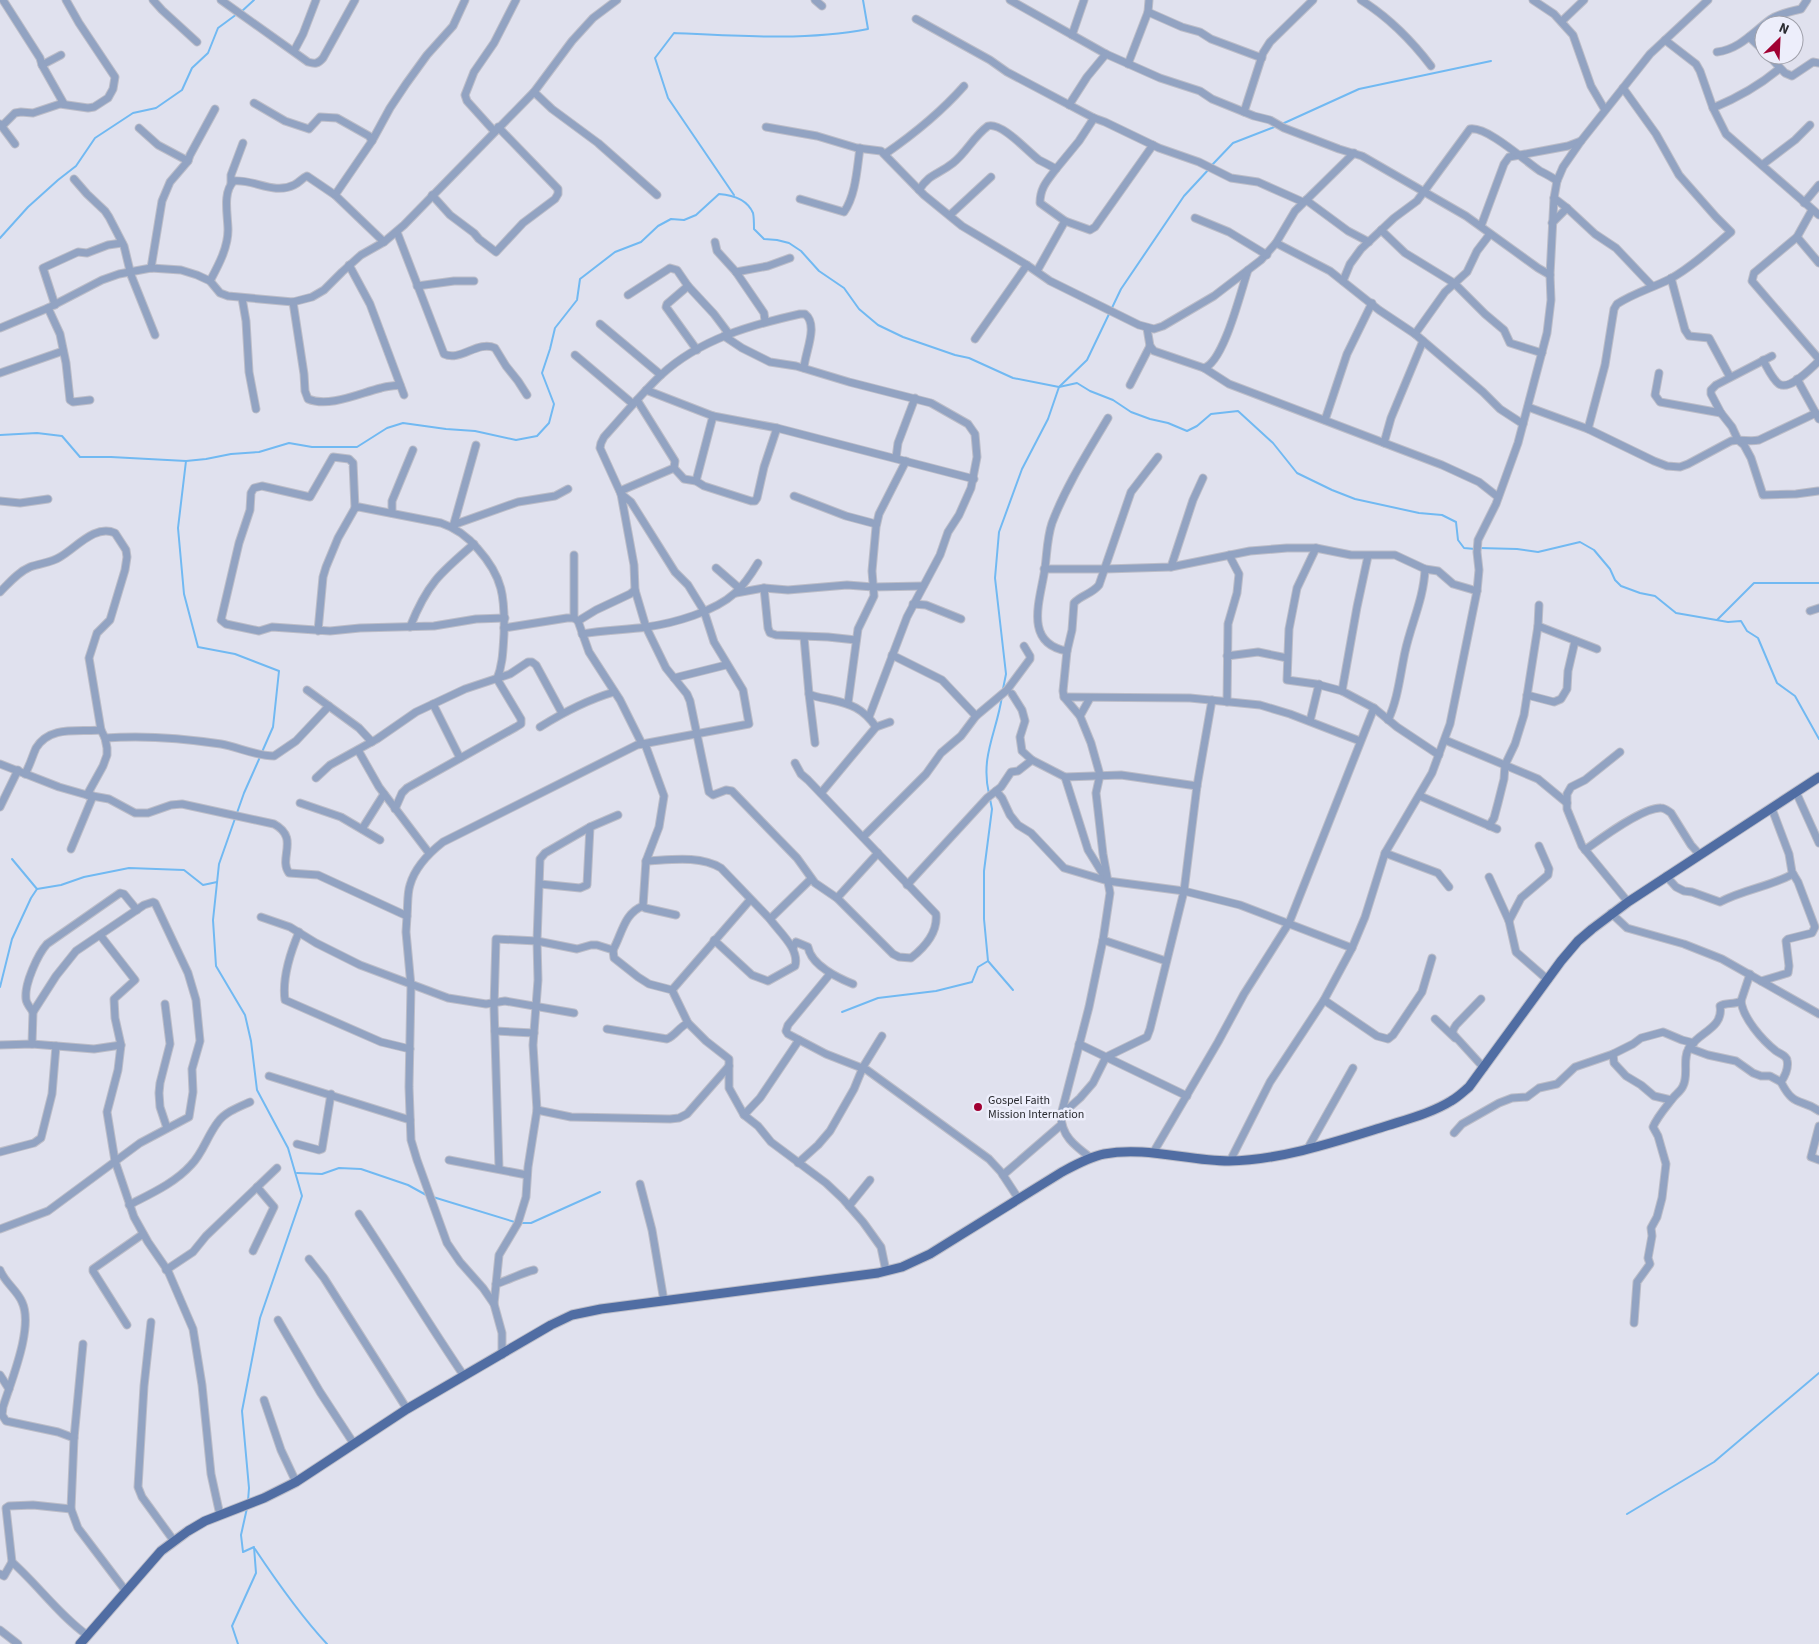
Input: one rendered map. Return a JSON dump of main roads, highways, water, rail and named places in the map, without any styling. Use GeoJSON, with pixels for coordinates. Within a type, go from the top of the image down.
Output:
{"type":"FeatureCollection","features":[{"type":"Feature","properties":{"kind":"main road"},"geometry":{"type":"LineString","coordinates":[[80,1644],[125,1590],[161,1551],[174,1541],[205,1521],[264,1498],[296,1482],[407,1409],[551,1325],[572,1315],[601,1309],[817,1281],[902,1267],[930,1254],[1018,1198],[1062,1172],[1091,1158],[1115,1153],[1152,1153],[1230,1161],[1262,1158],[1308,1148],[1409,1119],[1444,1105],[1460,1095],[1484,1068],[1578,941],[1611,913],[1819,777]]}},
{"type":"Feature","properties":{"kind":"waterway"},"geometry":{"type":"LineString","coordinates":[[241,12],[254,0]]}},
{"type":"Feature","properties":{"kind":"waterway"},"geometry":{"type":"LineString","coordinates":[[734,195],[668,98],[655,58],[674,33],[796,36],[844,33],[868,29],[863,0]]}},
{"type":"Feature","properties":{"kind":"waterway"},"geometry":{"type":"LineString","coordinates":[[0,238],[28,207],[76,166],[95,138],[133,113],[156,108],[182,90],[192,68],[208,53],[218,28],[237,14]]}},
{"type":"Feature","properties":{"kind":"waterway"},"geometry":{"type":"LineString","coordinates":[[1282,124],[1359,89],[1491,61]]}},
{"type":"Feature","properties":{"kind":"waterway"},"geometry":{"type":"LineString","coordinates":[[1212,165],[1233,143],[1277,126]]}},
{"type":"Feature","properties":{"kind":"waterway"},"geometry":{"type":"LineString","coordinates":[[1003,689],[1006,674],[995,578],[999,532],[1022,469],[1048,419],[1059,387],[1087,360],[1121,289],[1184,196],[1209,169]]}},
{"type":"Feature","properties":{"kind":"waterway"},"geometry":{"type":"LineString","coordinates":[[0,435],[37,433],[62,436],[80,457],[186,461],[259,452],[289,443],[312,447],[357,447],[387,428],[403,423],[475,431],[516,440],[537,436],[549,423],[554,404],[542,373],[555,328],[577,300],[580,279],[615,252],[641,242],[658,226],[671,219],[684,220],[696,215],[719,194],[729,195],[747,204],[753,213],[754,229],[764,239],[789,243],[801,251],[819,271],[844,288],[859,309],[878,325],[903,337],[969,358],[1013,378],[1059,387],[1077,383],[1090,391],[1113,400],[1131,412],[1187,431],[1197,426],[1211,414],[1238,411],[1273,443],[1297,473],[1355,499],[1419,513],[1442,515],[1456,522],[1458,540],[1464,548],[1475,549]]}},
{"type":"Feature","properties":{"kind":"waterway"},"geometry":{"type":"LineString","coordinates":[[186,461],[178,528],[184,594],[198,647],[235,654],[279,671],[273,727],[262,752]]}},
{"type":"Feature","properties":{"kind":"waterway"},"geometry":{"type":"LineString","coordinates":[[1479,548],[1517,549],[1538,552],[1580,542],[1594,550],[1621,586],[1655,596],[1676,613],[1728,622],[1741,621],[1747,631],[1758,638],[1777,683],[1795,696],[1819,739]]}},
{"type":"Feature","properties":{"kind":"waterway"},"geometry":{"type":"LineString","coordinates":[[1717,620],[1754,583],[1819,583]]}},
{"type":"Feature","properties":{"kind":"waterway"},"geometry":{"type":"LineString","coordinates":[[989,794],[987,780],[988,756],[1002,696]]}},
{"type":"Feature","properties":{"kind":"waterway"},"geometry":{"type":"LineString","coordinates":[[248,1501],[249,1488],[242,1411],[260,1318],[302,1196],[288,1148],[257,1090],[251,1041],[245,1015],[216,966],[213,920],[219,864],[244,793],[260,757]]}},
{"type":"Feature","properties":{"kind":"waterway"},"geometry":{"type":"LineString","coordinates":[[990,799],[992,809],[984,871],[984,919],[988,961],[1013,990]]}},
{"type":"Feature","properties":{"kind":"waterway"},"geometry":{"type":"LineString","coordinates":[[12,859],[37,889],[129,868],[184,870],[203,885],[217,882]]}},
{"type":"Feature","properties":{"kind":"waterway"},"geometry":{"type":"LineString","coordinates":[[0,987],[12,939],[37,889]]}},
{"type":"Feature","properties":{"kind":"waterway"},"geometry":{"type":"LineString","coordinates":[[842,1012],[878,998],[936,991],[972,982],[978,967],[988,961]]}},
{"type":"Feature","properties":{"kind":"waterway"},"geometry":{"type":"LineString","coordinates":[[297,1173],[322,1174],[339,1168],[361,1169],[408,1185],[428,1196]]}},
{"type":"Feature","properties":{"kind":"waterway"},"geometry":{"type":"LineString","coordinates":[[433,1197],[518,1223],[531,1223],[600,1192]]}},
{"type":"Feature","properties":{"kind":"waterway"},"geometry":{"type":"LineString","coordinates":[[1627,1514],[1714,1462],[1819,1373]]}},
{"type":"Feature","properties":{"kind":"waterway"},"geometry":{"type":"LineString","coordinates":[[238,1644],[232,1626],[256,1573],[254,1547],[243,1552],[241,1535],[247,1508]]}},
{"type":"Feature","properties":{"kind":"waterway"},"geometry":{"type":"LineString","coordinates":[[255,1549],[307,1622],[327,1644]]}},
{"type":"Feature","properties":{"kind":"place","name":"Gospel Faith Mission Internation"},"geometry":{"type":"Point","coordinates":[978,1107]}}]}
